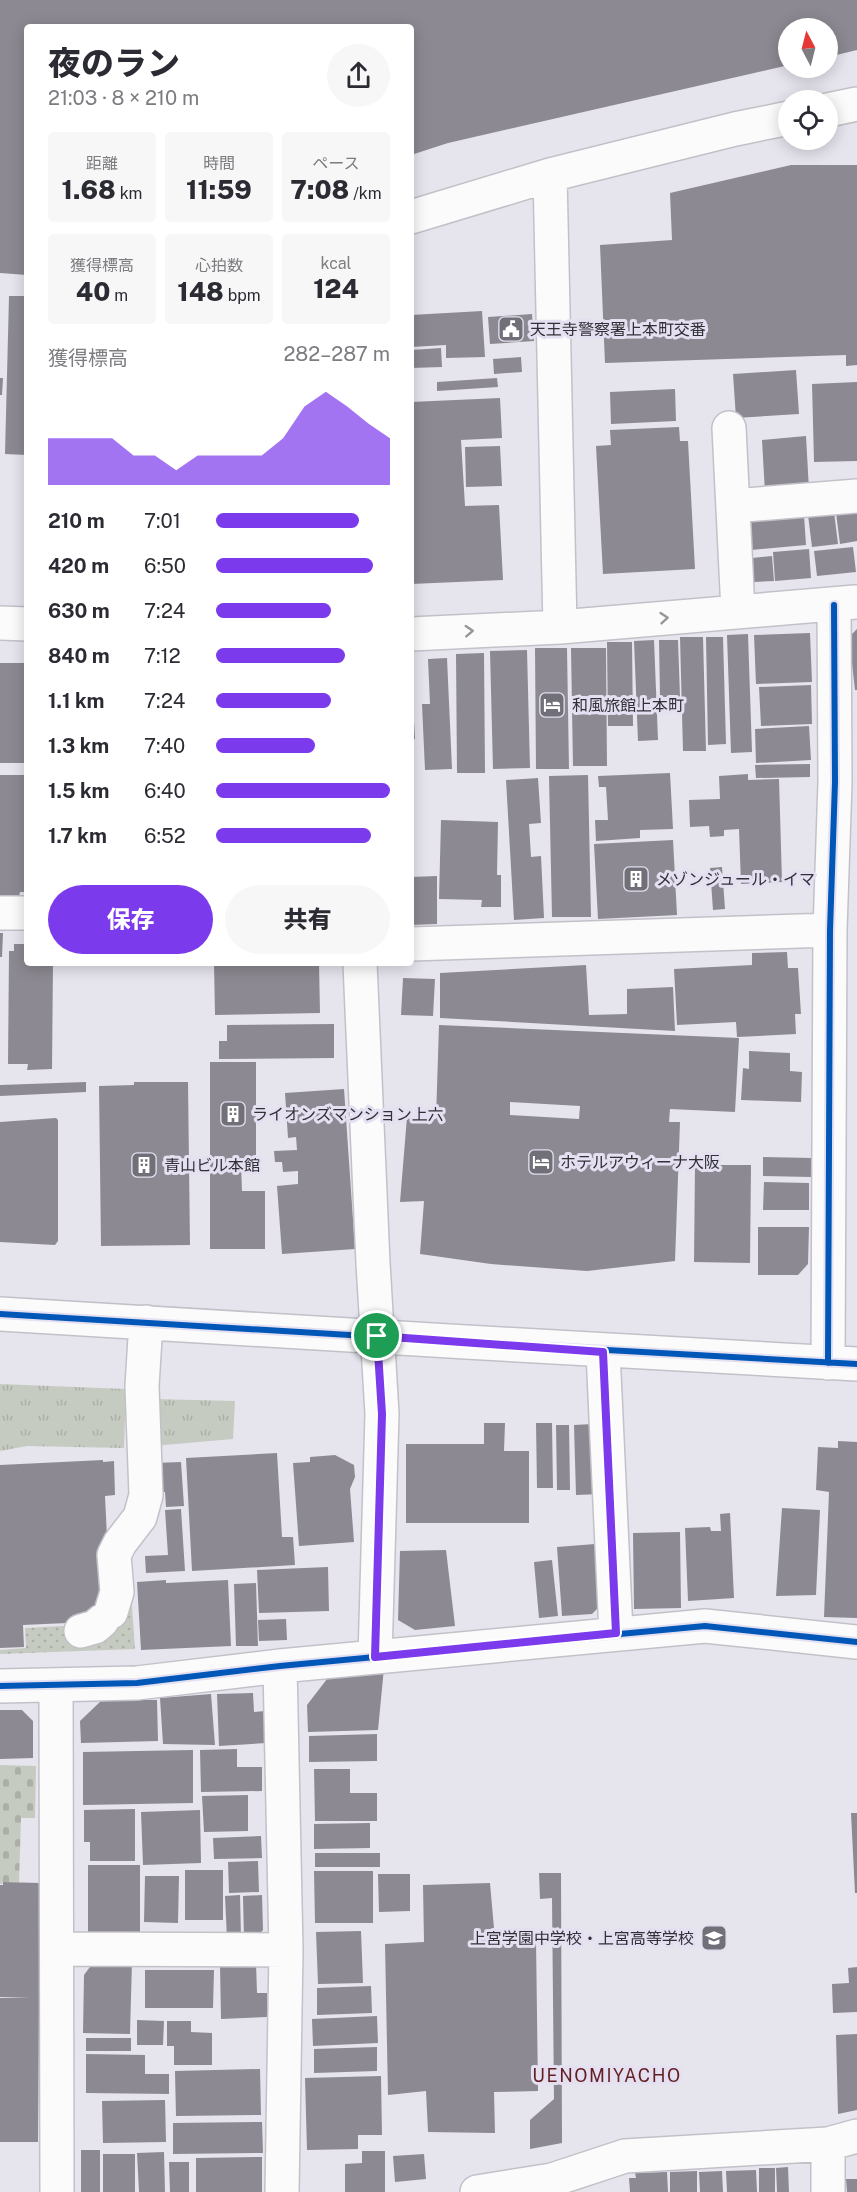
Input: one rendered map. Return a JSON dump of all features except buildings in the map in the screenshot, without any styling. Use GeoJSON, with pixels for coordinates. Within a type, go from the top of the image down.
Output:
{"type":"FeatureCollection","features":[{"type":"Feature","properties":{"kind":"street"},"geometry":{"type":"LineString","coordinates":[[838,108],[857,104]]}},
{"type":"Feature","properties":{"kind":"street"},"geometry":{"type":"LineString","coordinates":[[414,216],[550,175],[778,120]]}},
{"type":"Feature","properties":{"kind":"street"},"geometry":{"type":"LineString","coordinates":[[550,175],[560,627]]}},
{"type":"Feature","properties":{"kind":"street"},"geometry":{"type":"LineString","coordinates":[[729,428],[738,612]]}},
{"type":"Feature","properties":{"kind":"street"},"geometry":{"type":"LineString","coordinates":[[732,506],[857,496]]}},
{"type":"Feature","properties":{"kind":"street"},"geometry":{"type":"LineString","coordinates":[[0,1314],[603,1352],[842,1364],[830,930],[846,781],[846,604],[560,627],[414,634]]}},
{"type":"Feature","properties":{"kind":"street"},"geometry":{"type":"LineString","coordinates":[[0,623],[24,624]]}},
{"type":"Feature","properties":{"kind":"street"},"geometry":{"type":"LineString","coordinates":[[0,913],[24,913]]}},
{"type":"Feature","properties":{"kind":"street"},"geometry":{"type":"LineString","coordinates":[[414,944],[830,930]]}},
{"type":"Feature","properties":{"kind":"street"},"geometry":{"type":"LineString","coordinates":[[360,966],[382,1414],[375,1657]]}},
{"type":"Feature","properties":{"kind":"street"},"geometry":{"type":"LineString","coordinates":[[98,1621],[117,1592],[114,1555],[120,1543],[140,1517],[145,1502],[142,1386],[146,1322]]}},
{"type":"Feature","properties":{"kind":"street"},"geometry":{"type":"LineString","coordinates":[[603,1352],[616,1633]]}},
{"type":"Feature","properties":{"kind":"street"},"geometry":{"type":"LineString","coordinates":[[106,1532],[121,1525],[133,1514],[141,1500],[146,1481]]}},
{"type":"Feature","properties":{"kind":"street"},"geometry":{"type":"LineString","coordinates":[[0,1686],[137,1683],[280,1666],[705,1626],[857,1642]]}},
{"type":"Feature","properties":{"kind":"street"},"geometry":{"type":"LineString","coordinates":[[280,1666],[286,1950],[282,2192]]}},
{"type":"Feature","properties":{"kind":"street"},"geometry":{"type":"LineString","coordinates":[[56,1684],[57,2192]]}},
{"type":"Feature","properties":{"kind":"street"},"geometry":{"type":"LineString","coordinates":[[58,1949],[286,1950]]}},
{"type":"Feature","properties":{"kind":"street"},"geometry":{"type":"LineString","coordinates":[[477,2192],[552,2186],[625,2156],[842,2140],[828,2192]]}},
{"type":"Feature","properties":{"kind":"green space"},"geometry":{"type":"Polygon","coordinates":[[[0,1384],[126,1389],[124,1448],[27,1446],[0,1451],[0,1384]]]}},
{"type":"Feature","properties":{"kind":"green space"},"geometry":{"type":"Polygon","coordinates":[[[155,1399],[235,1401],[233,1439],[153,1446],[155,1399]]]}},
{"type":"Feature","properties":{"kind":"green space"},"geometry":{"type":"Polygon","coordinates":[[[129,1564],[135,1649],[0,1654],[0,1650],[26,1648],[25,1628],[80,1625],[129,1564]]]}},
{"type":"Feature","properties":{"kind":"green space"},"geometry":{"type":"Polygon","coordinates":[[[0,1765],[36,1766],[35,1818],[21,1818],[19,1882],[3,1882],[2,1884],[0,1884],[0,1765]]]}},
{"type":"Feature","properties":{"kind":"cycle path"},"geometry":{"type":"LineString","coordinates":[[828,1363],[830,930],[835,782],[834,605]]}},
{"type":"Feature","properties":{"kind":"cycle path"},"geometry":{"type":"LineString","coordinates":[[0,1314],[857,1364]]}},
{"type":"Feature","properties":{"kind":"cycle path"},"geometry":{"type":"LineString","coordinates":[[0,1686],[137,1683],[280,1666],[705,1626],[857,1642]]}},
{"type":"Feature","properties":{"kind":"place","name":"天王寺警察署上本町交番"},"geometry":{"type":"Point","coordinates":[511,329]}},
{"type":"Feature","properties":{"kind":"place","name":"和風旅館上本町"},"geometry":{"type":"Point","coordinates":[552,705]}},
{"type":"Feature","properties":{"kind":"place","name":"メゾンジュール・イマ"},"geometry":{"type":"Point","coordinates":[636,879]}},
{"type":"Feature","properties":{"kind":"place","name":"ライオンズマンション上六"},"geometry":{"type":"Point","coordinates":[233,1114]}},
{"type":"Feature","properties":{"kind":"place","name":"ホテルアウィーナ大阪"},"geometry":{"type":"Point","coordinates":[541,1162]}},
{"type":"Feature","properties":{"kind":"place","name":"青山ビル本館"},"geometry":{"type":"Point","coordinates":[144,1165]}},
{"type":"Feature","properties":{"kind":"place","name":"上宮学園中学校・上宮高等学校"},"geometry":{"type":"Point","coordinates":[714,1938]}},
{"type":"Feature","properties":{"kind":"district","name":"UENOMIYACHO"},"geometry":{"type":"Point","coordinates":[607,2076]}},
{"type":"Feature","properties":{"kind":"route"},"geometry":{"type":"LineString","coordinates":[[377,1336],[603,1352],[616,1633],[375,1657],[382,1414],[377,1336]]}}]}
